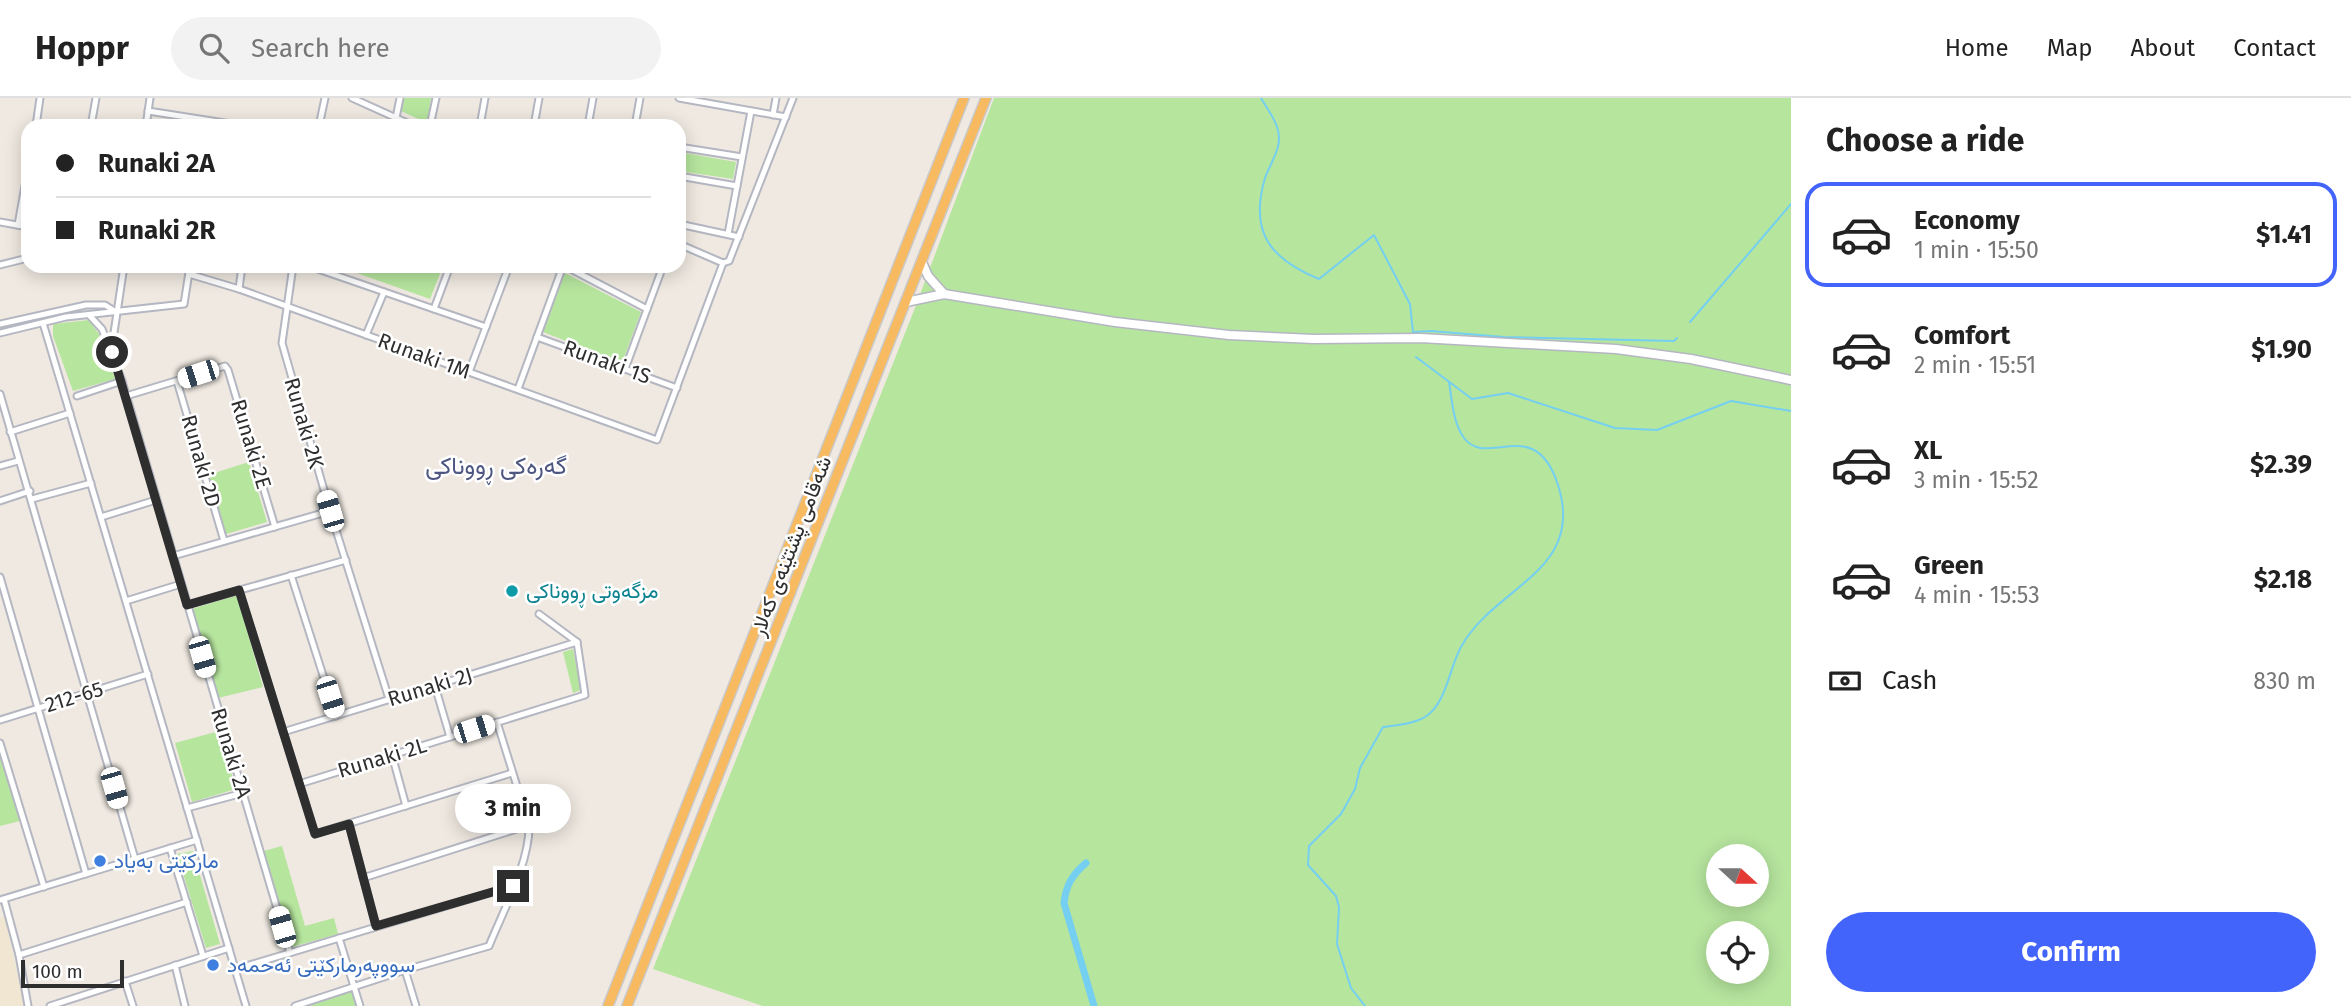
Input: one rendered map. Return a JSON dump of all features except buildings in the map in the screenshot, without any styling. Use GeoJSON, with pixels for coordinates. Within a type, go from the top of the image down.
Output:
{"type":"FeatureCollection","features":[{"type":"Feature","properties":{"kind":"highway","name":"شەقامی پشتێنەی کەلار"},"geometry":{"type":"LineString","coordinates":[[608,1006],[964,98]]}},
{"type":"Feature","properties":{"kind":"highway","name":"شەقامی پشتێنەی کەلار"},"geometry":{"type":"LineString","coordinates":[[627,1006],[986,98]]}},
{"type":"Feature","properties":{"kind":"highway"},"geometry":{"type":"LineString","coordinates":[[758,623],[769,622],[777,630]]}},
{"type":"Feature","properties":{"kind":"main road"},"geometry":{"type":"LineString","coordinates":[[922,262],[928,276],[944,294]]}},
{"type":"Feature","properties":{"kind":"main road"},"geometry":{"type":"LineString","coordinates":[[906,302],[944,294],[1068,315],[1197,332],[1314,339],[1420,338],[1639,352],[1691,359],[1791,380]]}},
{"type":"Feature","properties":{"kind":"street"},"geometry":{"type":"LineString","coordinates":[[37,119],[40,98]]}},
{"type":"Feature","properties":{"kind":"street"},"geometry":{"type":"LineString","coordinates":[[92,119],[96,98]]}},
{"type":"Feature","properties":{"kind":"street"},"geometry":{"type":"LineString","coordinates":[[147,119],[150,98]]}},
{"type":"Feature","properties":{"kind":"street"},"geometry":{"type":"LineString","coordinates":[[320,119],[325,98]]}},
{"type":"Feature","properties":{"kind":"street"},"geometry":{"type":"LineString","coordinates":[[352,98],[396,118],[400,98]]}},
{"type":"Feature","properties":{"kind":"street"},"geometry":{"type":"LineString","coordinates":[[432,119],[436,98]]}},
{"type":"Feature","properties":{"kind":"street"},"geometry":{"type":"LineString","coordinates":[[481,119],[485,98]]}},
{"type":"Feature","properties":{"kind":"street"},"geometry":{"type":"LineString","coordinates":[[535,119],[539,98]]}},
{"type":"Feature","properties":{"kind":"street"},"geometry":{"type":"LineString","coordinates":[[589,119],[593,98]]}},
{"type":"Feature","properties":{"kind":"street"},"geometry":{"type":"LineString","coordinates":[[636,119],[640,98]]}},
{"type":"Feature","properties":{"kind":"street"},"geometry":{"type":"LineString","coordinates":[[679,98],[786,117]]}},
{"type":"Feature","properties":{"kind":"street"},"geometry":{"type":"LineString","coordinates":[[726,106],[727,98]]}},
{"type":"Feature","properties":{"kind":"street"},"geometry":{"type":"LineString","coordinates":[[774,115],[776,98]]}},
{"type":"Feature","properties":{"kind":"street","name":"Runaki 1S"},"geometry":{"type":"LineString","coordinates":[[657,440],[723,262],[730,259],[793,98]]}},
{"type":"Feature","properties":{"kind":"street"},"geometry":{"type":"LineString","coordinates":[[148,111],[199,119]]}},
{"type":"Feature","properties":{"kind":"street"},"geometry":{"type":"LineString","coordinates":[[728,234],[751,111]]}},
{"type":"Feature","properties":{"kind":"street"},"geometry":{"type":"LineString","coordinates":[[686,148],[743,158]]}},
{"type":"Feature","properties":{"kind":"street"},"geometry":{"type":"LineString","coordinates":[[686,177],[737,186]]}},
{"type":"Feature","properties":{"kind":"street"},"geometry":{"type":"LineString","coordinates":[[18,225],[21,208]]}},
{"type":"Feature","properties":{"kind":"street"},"geometry":{"type":"LineString","coordinates":[[0,222],[21,225]]}},
{"type":"Feature","properties":{"kind":"street"},"geometry":{"type":"LineString","coordinates":[[686,225],[739,236]]}},
{"type":"Feature","properties":{"kind":"street"},"geometry":{"type":"LineString","coordinates":[[686,247],[723,262]]}},
{"type":"Feature","properties":{"kind":"street"},"geometry":{"type":"LineString","coordinates":[[0,265],[21,260]]}},
{"type":"Feature","properties":{"kind":"street"},"geometry":{"type":"LineString","coordinates":[[112,352],[123,273]]}},
{"type":"Feature","properties":{"kind":"street"},"geometry":{"type":"LineString","coordinates":[[239,289],[241,273]]}},
{"type":"Feature","properties":{"kind":"street","name":"Runaki 2K"},"geometry":{"type":"LineString","coordinates":[[292,273],[282,343],[330,511],[389,699]]}},
{"type":"Feature","properties":{"kind":"street"},"geometry":{"type":"LineString","coordinates":[[329,273],[486,327]]}},
{"type":"Feature","properties":{"kind":"street"},"geometry":{"type":"LineString","coordinates":[[433,309],[447,273]]}},
{"type":"Feature","properties":{"kind":"street"},"geometry":{"type":"LineString","coordinates":[[469,372],[506,273]]}},
{"type":"Feature","properties":{"kind":"street"},"geometry":{"type":"LineString","coordinates":[[518,389],[561,273]]}},
{"type":"Feature","properties":{"kind":"street"},"geometry":{"type":"LineString","coordinates":[[578,273],[647,309]]}},
{"type":"Feature","properties":{"kind":"street"},"geometry":{"type":"LineString","coordinates":[[625,369],[660,273]]}},
{"type":"Feature","properties":{"kind":"street"},"geometry":{"type":"LineString","coordinates":[[0,333],[89,315],[184,304],[189,274]]}},
{"type":"Feature","properties":{"kind":"street","name":"Runaki 1M"},"geometry":{"type":"LineString","coordinates":[[189,274],[239,289],[657,440]]}},
{"type":"Feature","properties":{"kind":"street"},"geometry":{"type":"LineString","coordinates":[[366,335],[384,292]]}},
{"type":"Feature","properties":{"kind":"street"},"geometry":{"type":"LineString","coordinates":[[0,324],[86,305],[105,304],[116,312]]}},
{"type":"Feature","properties":{"kind":"street"},"geometry":{"type":"LineString","coordinates":[[89,315],[102,329],[112,352]]}},
{"type":"Feature","properties":{"kind":"street"},"geometry":{"type":"LineString","coordinates":[[43,323],[246,1006]]}},
{"type":"Feature","properties":{"kind":"street","name":"Runaki 1S"},"geometry":{"type":"LineString","coordinates":[[537,337],[677,388]]}},
{"type":"Feature","properties":{"kind":"street","name":"Runaki 2A"},"geometry":{"type":"LineString","coordinates":[[112,352],[289,953]]}},
{"type":"Feature","properties":{"kind":"street","name":"Runaki 2E"},"geometry":{"type":"LineString","coordinates":[[177,380],[225,366],[228,370],[275,527]]}},
{"type":"Feature","properties":{"kind":"street"},"geometry":{"type":"LineString","coordinates":[[126,396],[177,380]]}},
{"type":"Feature","properties":{"kind":"street","name":"Runaki 2D"},"geometry":{"type":"LineString","coordinates":[[177,380],[224,541]]}},
{"type":"Feature","properties":{"kind":"street"},"geometry":{"type":"LineString","coordinates":[[77,396],[122,381]]}},
{"type":"Feature","properties":{"kind":"street"},"geometry":{"type":"LineString","coordinates":[[0,394],[135,859]]}},
{"type":"Feature","properties":{"kind":"street"},"geometry":{"type":"LineString","coordinates":[[10,432],[70,413]]}},
{"type":"Feature","properties":{"kind":"street"},"geometry":{"type":"LineString","coordinates":[[0,466],[18,461]]}},
{"type":"Feature","properties":{"kind":"street"},"geometry":{"type":"LineString","coordinates":[[32,499],[91,483]]}},
{"type":"Feature","properties":{"kind":"street"},"geometry":{"type":"LineString","coordinates":[[0,501],[30,491]]}},
{"type":"Feature","properties":{"kind":"street"},"geometry":{"type":"LineString","coordinates":[[101,517],[156,500]]}},
{"type":"Feature","properties":{"kind":"street"},"geometry":{"type":"LineString","coordinates":[[173,556],[330,511]]}},
{"type":"Feature","properties":{"kind":"street"},"geometry":{"type":"LineString","coordinates":[[187,605],[346,560]]}},
{"type":"Feature","properties":{"kind":"street"},"geometry":{"type":"LineString","coordinates":[[291,575],[336,716]]}},
{"type":"Feature","properties":{"kind":"street"},"geometry":{"type":"LineString","coordinates":[[0,577],[86,874]]}},
{"type":"Feature","properties":{"kind":"street"},"geometry":{"type":"LineString","coordinates":[[126,601],[181,583]]}},
{"type":"Feature","properties":{"kind":"street"},"geometry":{"type":"LineString","coordinates":[[239,590],[315,834],[512,773]]}},
{"type":"Feature","properties":{"kind":"street"},"geometry":{"type":"LineString","coordinates":[[539,614],[577,642]]}},
{"type":"Feature","properties":{"kind":"street","name":"Runaki 2J"},"geometry":{"type":"LineString","coordinates":[[283,732],[577,642]]}},
{"type":"Feature","properties":{"kind":"street","name":"Runaki 2L"},"geometry":{"type":"LineString","coordinates":[[299,784],[585,695],[577,642]]}},
{"type":"Feature","properties":{"kind":"street","name":"212-65"},"geometry":{"type":"LineString","coordinates":[[0,720],[148,674]]}},
{"type":"Feature","properties":{"kind":"street"},"geometry":{"type":"LineString","coordinates":[[435,685],[450,737]]}},
{"type":"Feature","properties":{"kind":"street"},"geometry":{"type":"LineString","coordinates":[[295,1006],[489,946],[513,886],[529,835],[529,825],[497,722]]}},
{"type":"Feature","properties":{"kind":"street"},"geometry":{"type":"LineString","coordinates":[[0,743],[44,887]]}},
{"type":"Feature","properties":{"kind":"street"},"geometry":{"type":"LineString","coordinates":[[392,755],[406,806]]}},
{"type":"Feature","properties":{"kind":"street"},"geometry":{"type":"LineString","coordinates":[[187,807],[243,793]]}},
{"type":"Feature","properties":{"kind":"street"},"geometry":{"type":"LineString","coordinates":[[349,824],[376,926]]}},
{"type":"Feature","properties":{"kind":"street"},"geometry":{"type":"LineString","coordinates":[[363,878],[529,825]]}},
{"type":"Feature","properties":{"kind":"street"},"geometry":{"type":"LineString","coordinates":[[29,1006],[19,955],[2,899],[197,840]]}},
{"type":"Feature","properties":{"kind":"street"},"geometry":{"type":"LineString","coordinates":[[170,848],[204,956]]}},
{"type":"Feature","properties":{"kind":"street"},"geometry":{"type":"LineString","coordinates":[[236,970],[513,886]]}},
{"type":"Feature","properties":{"kind":"street"},"geometry":{"type":"LineString","coordinates":[[19,955],[187,902]]}},
{"type":"Feature","properties":{"kind":"street"},"geometry":{"type":"LineString","coordinates":[[339,938],[360,1006]]}},
{"type":"Feature","properties":{"kind":"street"},"geometry":{"type":"LineString","coordinates":[[50,1006],[229,948]]}},
{"type":"Feature","properties":{"kind":"street"},"geometry":{"type":"LineString","coordinates":[[174,965],[185,1006]]}},
{"type":"Feature","properties":{"kind":"street"},"geometry":{"type":"LineString","coordinates":[[405,970],[416,1006]]}},
{"type":"Feature","properties":{"kind":"street"},"geometry":{"type":"LineString","coordinates":[[125,981],[132,1006]]}},
{"type":"Feature","properties":{"kind":"street"},"geometry":{"type":"LineString","coordinates":[[77,996],[80,1006]]}},
{"type":"Feature","properties":{"kind":"shaded area"},"geometry":{"type":"Polygon","coordinates":[[[5,917],[24,1006],[0,1006],[0,918],[5,917]]]}},
{"type":"Feature","properties":{"kind":"green space"},"geometry":{"type":"Polygon","coordinates":[[[404,98],[431,98],[428,119],[418,119],[401,111],[404,98]]]}},
{"type":"Feature","properties":{"kind":"green space"},"geometry":{"type":"Polygon","coordinates":[[[994,98],[1791,98],[1791,1006],[763,1006],[653,969],[913,313],[994,98]]]}},
{"type":"Feature","properties":{"kind":"green space"},"geometry":{"type":"Polygon","coordinates":[[[686,153],[736,162],[733,179],[686,172],[686,153]]]}},
{"type":"Feature","properties":{"kind":"green space"},"geometry":{"type":"Polygon","coordinates":[[[357,273],[440,273],[430,299],[357,273]]]}},
{"type":"Feature","properties":{"kind":"green space"},"geometry":{"type":"Polygon","coordinates":[[[565,273],[641,312],[622,363],[543,332],[565,273]]]}},
{"type":"Feature","properties":{"kind":"green space"},"geometry":{"type":"Polygon","coordinates":[[[89,320],[99,334],[115,379],[73,391],[53,336],[53,324],[89,320]]]}},
{"type":"Feature","properties":{"kind":"green space"},"geometry":{"type":"Polygon","coordinates":[[[249,462],[267,522],[226,534],[208,475],[249,462]]]}},
{"type":"Feature","properties":{"kind":"green space"},"geometry":{"type":"Polygon","coordinates":[[[237,595],[263,687],[218,698],[192,609],[237,595]]]}},
{"type":"Feature","properties":{"kind":"green space"},"geometry":{"type":"Polygon","coordinates":[[[573,649],[581,690],[573,693],[563,652],[573,649]]]}},
{"type":"Feature","properties":{"kind":"green space"},"geometry":{"type":"Polygon","coordinates":[[[219,731],[236,789],[192,802],[175,743],[219,731]]]}},
{"type":"Feature","properties":{"kind":"green space"},"geometry":{"type":"Polygon","coordinates":[[[0,757],[20,821],[0,826],[0,757]]]}},
{"type":"Feature","properties":{"kind":"green space"},"geometry":{"type":"Polygon","coordinates":[[[282,846],[305,926],[334,918],[338,934],[292,947],[264,851],[282,846]]]}},
{"type":"Feature","properties":{"kind":"green space"},"geometry":{"type":"Polygon","coordinates":[[[193,851],[220,944],[206,948],[177,854],[193,851]]]}},
{"type":"Feature","properties":{"kind":"green space"},"geometry":{"type":"Polygon","coordinates":[[[352,991],[357,1006],[310,1005],[352,991]]]}},
{"type":"Feature","properties":{"kind":"waterway"},"geometry":{"type":"LineString","coordinates":[[1261,98],[1276,123],[1279,134],[1276,153],[1265,178],[1261,197],[1262,228],[1276,252],[1302,271],[1319,279],[1374,235],[1410,304],[1413,332],[1674,341],[1677,338]]}},
{"type":"Feature","properties":{"kind":"waterway"},"geometry":{"type":"LineString","coordinates":[[1690,322],[1791,204]]}},
{"type":"Feature","properties":{"kind":"waterway"},"geometry":{"type":"LineString","coordinates":[[1416,357],[1472,399],[1508,393],[1615,428],[1657,430],[1731,401],[1791,411]]}},
{"type":"Feature","properties":{"kind":"waterway"},"geometry":{"type":"LineString","coordinates":[[1365,1006],[1351,988],[1337,944],[1339,907],[1336,896],[1308,865],[1309,846],[1341,814],[1355,789],[1360,768],[1383,727],[1416,721],[1432,711],[1443,694],[1461,647],[1476,626],[1532,576],[1548,558],[1559,538],[1563,514],[1558,485],[1548,464],[1537,452],[1524,447],[1474,446],[1464,438],[1455,418],[1449,382]]}},
{"type":"Feature","properties":{"kind":"waterway"},"geometry":{"type":"LineString","coordinates":[[1086,863],[1070,881],[1064,903],[1094,1006]]}},
{"type":"Feature","properties":{"kind":"place","name":"مزگەوتی ڕووناکی"},"geometry":{"type":"Point","coordinates":[512,591]}},
{"type":"Feature","properties":{"kind":"place","name":"مارکێتی بەیاد"},"geometry":{"type":"Point","coordinates":[100,861]}},
{"type":"Feature","properties":{"kind":"place","name":"سووپەرمارکێتی ئەحمەد"},"geometry":{"type":"Point","coordinates":[213,965]}},
{"type":"Feature","properties":{"kind":"district","name":"گەرەکی ڕووناکی"},"geometry":{"type":"Point","coordinates":[496,466]}},
{"type":"Feature","properties":{"kind":"route"},"geometry":{"type":"LineString","coordinates":[[112,352],[187,605],[239,590],[315,834],[349,824],[376,926],[513,886]]}}]}
